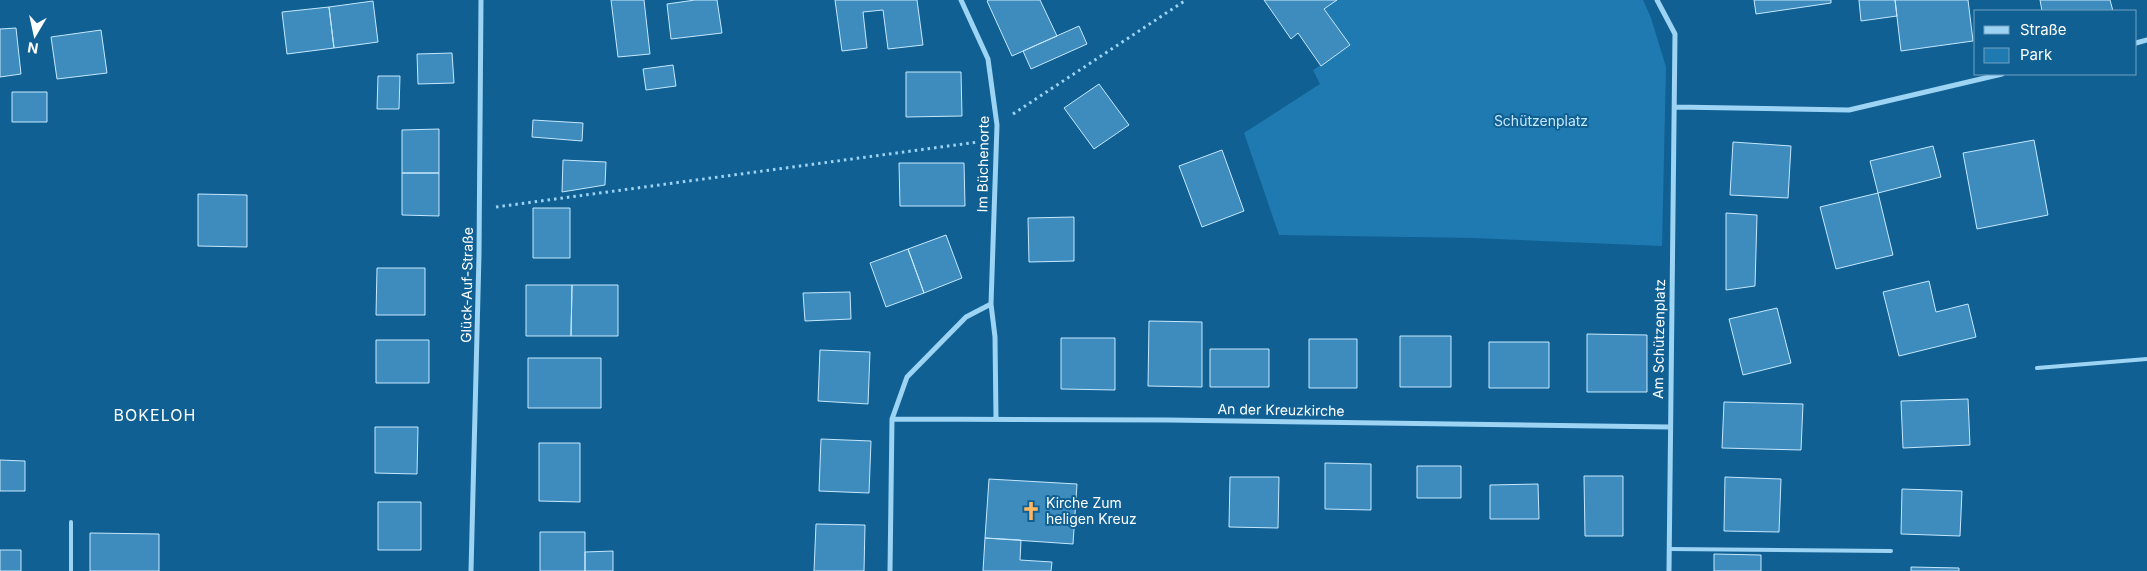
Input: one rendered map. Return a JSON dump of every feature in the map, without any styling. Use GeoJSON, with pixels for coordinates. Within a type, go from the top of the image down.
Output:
{"type":"FeatureCollection","features":[{"type":"Feature","properties":{"kind":"street","name":"Glück-Auf-Straße"},"geometry":{"type":"LineString","coordinates":[[471,571],[479,209],[481,0]]}},
{"type":"Feature","properties":{"kind":"street","name":"Im Büchenorte"},"geometry":{"type":"LineString","coordinates":[[961,0],[988,59],[997,125],[992,304],[996,418]]}},
{"type":"Feature","properties":{"kind":"street","name":"Am Schützenplatz"},"geometry":{"type":"LineString","coordinates":[[1656,0],[1675,34],[1669,427],[1669,571]]}},
{"type":"Feature","properties":{"kind":"street"},"geometry":{"type":"LineString","coordinates":[[1675,107],[1849,110],[1998,75]]}},
{"type":"Feature","properties":{"kind":"street"},"geometry":{"type":"LineString","coordinates":[[890,571],[892,419],[907,377],[966,317],[992,304]]}},
{"type":"Feature","properties":{"kind":"street","name":"An der Kreuzkirche"},"geometry":{"type":"LineString","coordinates":[[892,419],[996,418],[1669,427]]}},
{"type":"Feature","properties":{"kind":"lane"},"geometry":{"type":"LineString","coordinates":[[2037,368],[2147,359]]}},
{"type":"Feature","properties":{"kind":"lane"},"geometry":{"type":"LineString","coordinates":[[71,522],[71,571]]}},
{"type":"Feature","properties":{"kind":"lane"},"geometry":{"type":"LineString","coordinates":[[1669,550],[1891,551]]}},
{"type":"Feature","properties":{"kind":"path"},"geometry":{"type":"LineString","coordinates":[[997,125],[1186,0]]}},
{"type":"Feature","properties":{"kind":"path"},"geometry":{"type":"LineString","coordinates":[[479,209],[996,140]]}},
{"type":"Feature","properties":{"kind":"green space","name":"Schützenplatz"},"geometry":{"type":"Polygon","coordinates":[[[1337,0],[1643,0],[1651,18],[1666,67],[1662,246],[1474,238],[1279,235],[1244,133],[1320,84],[1313,70],[1350,46],[1324,9],[1337,0]]]}},
{"type":"Feature","properties":{"kind":"building"},"geometry":{"type":"Polygon","coordinates":[[[611,0],[644,0],[650,54],[618,57],[611,0]]]}},
{"type":"Feature","properties":{"kind":"building"},"geometry":{"type":"Polygon","coordinates":[[[695,0],[717,0],[722,33],[671,39],[667,4],[695,0]]]}},
{"type":"Feature","properties":{"kind":"building"},"geometry":{"type":"Polygon","coordinates":[[[835,0],[917,0],[923,45],[888,49],[883,10],[863,12],[867,48],[842,51],[835,0]]]}},
{"type":"Feature","properties":{"kind":"building"},"geometry":{"type":"Polygon","coordinates":[[[1040,0],[1057,36],[1012,56],[987,1],[1040,0]]]}},
{"type":"Feature","properties":{"kind":"building"},"geometry":{"type":"Polygon","coordinates":[[[1264,0],[1337,0],[1324,9],[1350,45],[1321,66],[1298,33],[1291,39],[1264,0]]]}},
{"type":"Feature","properties":{"kind":"building"},"geometry":{"type":"Polygon","coordinates":[[[1754,0],[1831,0],[1831,3],[1756,14],[1754,0]]]}},
{"type":"Feature","properties":{"kind":"building"},"geometry":{"type":"Polygon","coordinates":[[[1859,0],[1895,0],[1897,16],[1861,21],[1859,0]]]}},
{"type":"Feature","properties":{"kind":"building"},"geometry":{"type":"Polygon","coordinates":[[[1895,0],[1968,0],[1973,41],[1901,51],[1895,0]]]}},
{"type":"Feature","properties":{"kind":"building"},"geometry":{"type":"Polygon","coordinates":[[[2040,0],[2110,0],[2113,10],[2042,10],[2040,0]]]}},
{"type":"Feature","properties":{"kind":"building"},"geometry":{"type":"Polygon","coordinates":[[[373,1],[378,42],[334,48],[329,7],[373,1]]]}},
{"type":"Feature","properties":{"kind":"building"},"geometry":{"type":"Polygon","coordinates":[[[329,7],[334,48],[287,54],[282,12],[329,7]]]}},
{"type":"Feature","properties":{"kind":"building"},"geometry":{"type":"Polygon","coordinates":[[[1079,26],[1087,44],[1031,69],[1023,51],[1079,26]]]}},
{"type":"Feature","properties":{"kind":"building"},"geometry":{"type":"Polygon","coordinates":[[[16,28],[21,74],[0,77],[0,29],[16,28]]]}},
{"type":"Feature","properties":{"kind":"building"},"geometry":{"type":"Polygon","coordinates":[[[101,30],[107,73],[57,79],[51,37],[101,30]]]}},
{"type":"Feature","properties":{"kind":"building"},"geometry":{"type":"Polygon","coordinates":[[[452,53],[454,83],[418,84],[417,54],[452,53]]]}},
{"type":"Feature","properties":{"kind":"building"},"geometry":{"type":"Polygon","coordinates":[[[673,65],[676,86],[646,90],[643,69],[673,65]]]}},
{"type":"Feature","properties":{"kind":"building"},"geometry":{"type":"Polygon","coordinates":[[[906,72],[961,72],[962,116],[906,117],[906,72]]]}},
{"type":"Feature","properties":{"kind":"building"},"geometry":{"type":"Polygon","coordinates":[[[378,76],[400,76],[399,109],[377,109],[378,76]]]}},
{"type":"Feature","properties":{"kind":"building"},"geometry":{"type":"Polygon","coordinates":[[[1099,84],[1129,125],[1094,149],[1064,108],[1099,84]]]}},
{"type":"Feature","properties":{"kind":"building"},"geometry":{"type":"Polygon","coordinates":[[[12,92],[47,92],[47,122],[12,122],[12,92]]]}},
{"type":"Feature","properties":{"kind":"building"},"geometry":{"type":"Polygon","coordinates":[[[533,120],[583,123],[582,141],[532,137],[533,120]]]}},
{"type":"Feature","properties":{"kind":"building"},"geometry":{"type":"Polygon","coordinates":[[[439,129],[439,173],[402,173],[402,130],[439,129]]]}},
{"type":"Feature","properties":{"kind":"building"},"geometry":{"type":"Polygon","coordinates":[[[2034,140],[2048,215],[1977,229],[1963,153],[2034,140]]]}},
{"type":"Feature","properties":{"kind":"building"},"geometry":{"type":"Polygon","coordinates":[[[1733,142],[1791,146],[1788,198],[1730,195],[1733,142]]]}},
{"type":"Feature","properties":{"kind":"building"},"geometry":{"type":"Polygon","coordinates":[[[1933,146],[1941,177],[1878,193],[1870,161],[1933,146]]]}},
{"type":"Feature","properties":{"kind":"building"},"geometry":{"type":"Polygon","coordinates":[[[1222,150],[1244,211],[1202,227],[1179,166],[1222,150]]]}},
{"type":"Feature","properties":{"kind":"building"},"geometry":{"type":"Polygon","coordinates":[[[563,160],[606,162],[605,185],[562,192],[563,160]]]}},
{"type":"Feature","properties":{"kind":"building"},"geometry":{"type":"Polygon","coordinates":[[[899,163],[964,163],[965,206],[900,206],[899,163]]]}},
{"type":"Feature","properties":{"kind":"building"},"geometry":{"type":"Polygon","coordinates":[[[402,173],[439,173],[439,216],[402,215],[402,173]]]}},
{"type":"Feature","properties":{"kind":"building"},"geometry":{"type":"Polygon","coordinates":[[[1878,193],[1893,255],[1836,269],[1820,207],[1878,193]]]}},
{"type":"Feature","properties":{"kind":"building"},"geometry":{"type":"Polygon","coordinates":[[[198,194],[247,195],[247,247],[198,246],[198,194]]]}},
{"type":"Feature","properties":{"kind":"building"},"geometry":{"type":"Polygon","coordinates":[[[533,208],[570,208],[570,258],[533,258],[533,208]]]}},
{"type":"Feature","properties":{"kind":"building"},"geometry":{"type":"Polygon","coordinates":[[[1726,213],[1757,215],[1755,286],[1726,290],[1726,213]]]}},
{"type":"Feature","properties":{"kind":"building"},"geometry":{"type":"Polygon","coordinates":[[[1074,217],[1074,261],[1029,262],[1028,218],[1074,217]]]}},
{"type":"Feature","properties":{"kind":"building"},"geometry":{"type":"Polygon","coordinates":[[[946,235],[962,278],[924,293],[908,249],[946,235]]]}},
{"type":"Feature","properties":{"kind":"building"},"geometry":{"type":"Polygon","coordinates":[[[908,249],[924,293],[886,307],[870,263],[908,249]]]}},
{"type":"Feature","properties":{"kind":"building"},"geometry":{"type":"Polygon","coordinates":[[[377,268],[425,268],[425,315],[376,315],[377,268]]]}},
{"type":"Feature","properties":{"kind":"building"},"geometry":{"type":"Polygon","coordinates":[[[1929,281],[1936,312],[1968,304],[1976,337],[1899,356],[1883,292],[1929,281]]]}},
{"type":"Feature","properties":{"kind":"building"},"geometry":{"type":"Polygon","coordinates":[[[526,285],[572,285],[571,336],[526,336],[526,285]]]}},
{"type":"Feature","properties":{"kind":"building"},"geometry":{"type":"Polygon","coordinates":[[[572,285],[618,285],[618,336],[571,336],[572,285]]]}},
{"type":"Feature","properties":{"kind":"building"},"geometry":{"type":"Polygon","coordinates":[[[850,292],[851,319],[805,321],[803,293],[850,292]]]}},
{"type":"Feature","properties":{"kind":"building"},"geometry":{"type":"Polygon","coordinates":[[[1777,308],[1791,363],[1743,375],[1729,319],[1777,308]]]}},
{"type":"Feature","properties":{"kind":"building"},"geometry":{"type":"Polygon","coordinates":[[[1149,321],[1202,322],[1202,387],[1148,386],[1149,321]]]}},
{"type":"Feature","properties":{"kind":"building"},"geometry":{"type":"Polygon","coordinates":[[[1587,334],[1647,335],[1647,392],[1587,392],[1587,334]]]}},
{"type":"Feature","properties":{"kind":"building"},"geometry":{"type":"Polygon","coordinates":[[[1400,336],[1451,336],[1451,387],[1400,387],[1400,336]]]}},
{"type":"Feature","properties":{"kind":"building"},"geometry":{"type":"Polygon","coordinates":[[[1061,338],[1115,338],[1115,390],[1061,389],[1061,338]]]}},
{"type":"Feature","properties":{"kind":"building"},"geometry":{"type":"Polygon","coordinates":[[[1309,339],[1357,339],[1357,388],[1309,388],[1309,339]]]}},
{"type":"Feature","properties":{"kind":"building"},"geometry":{"type":"Polygon","coordinates":[[[376,340],[429,340],[429,383],[376,383],[376,340]]]}},
{"type":"Feature","properties":{"kind":"building"},"geometry":{"type":"Polygon","coordinates":[[[1489,342],[1549,342],[1549,388],[1489,388],[1489,342]]]}},
{"type":"Feature","properties":{"kind":"building"},"geometry":{"type":"Polygon","coordinates":[[[1210,349],[1269,349],[1269,387],[1210,387],[1210,349]]]}},
{"type":"Feature","properties":{"kind":"building"},"geometry":{"type":"Polygon","coordinates":[[[820,350],[870,352],[868,404],[818,401],[820,350]]]}},
{"type":"Feature","properties":{"kind":"building"},"geometry":{"type":"Polygon","coordinates":[[[528,358],[601,358],[601,408],[528,408],[528,358]]]}},
{"type":"Feature","properties":{"kind":"building"},"geometry":{"type":"Polygon","coordinates":[[[1968,399],[1970,445],[1903,448],[1901,401],[1968,399]]]}},
{"type":"Feature","properties":{"kind":"building"},"geometry":{"type":"Polygon","coordinates":[[[1724,402],[1803,404],[1801,450],[1722,448],[1724,402]]]}},
{"type":"Feature","properties":{"kind":"building"},"geometry":{"type":"Polygon","coordinates":[[[375,427],[418,427],[417,474],[375,473],[375,427]]]}},
{"type":"Feature","properties":{"kind":"building"},"geometry":{"type":"Polygon","coordinates":[[[821,439],[871,441],[869,493],[819,491],[821,439]]]}},
{"type":"Feature","properties":{"kind":"building"},"geometry":{"type":"Polygon","coordinates":[[[539,443],[580,443],[580,502],[539,501],[539,443]]]}},
{"type":"Feature","properties":{"kind":"building"},"geometry":{"type":"Polygon","coordinates":[[[0,460],[25,461],[25,491],[0,491],[0,460]]]}},
{"type":"Feature","properties":{"kind":"building"},"geometry":{"type":"Polygon","coordinates":[[[1325,463],[1371,464],[1371,510],[1325,509],[1325,463]]]}},
{"type":"Feature","properties":{"kind":"building"},"geometry":{"type":"Polygon","coordinates":[[[1417,466],[1461,466],[1461,498],[1417,498],[1417,466]]]}},
{"type":"Feature","properties":{"kind":"building"},"geometry":{"type":"Polygon","coordinates":[[[1584,476],[1623,476],[1623,536],[1585,536],[1584,476]]]}},
{"type":"Feature","properties":{"kind":"building"},"geometry":{"type":"Polygon","coordinates":[[[1230,477],[1279,477],[1278,528],[1229,527],[1230,477]]]}},
{"type":"Feature","properties":{"kind":"building"},"geometry":{"type":"Polygon","coordinates":[[[1725,477],[1781,479],[1779,532],[1724,531],[1725,477]]]}},
{"type":"Feature","properties":{"kind":"building","name":"Kirche Zum heligen Kreuz"},"geometry":{"type":"Polygon","coordinates":[[[989,479],[1077,484],[1073,544],[985,538],[989,479]]]}},
{"type":"Feature","properties":{"kind":"building"},"geometry":{"type":"Polygon","coordinates":[[[1538,484],[1539,519],[1490,519],[1490,485],[1538,484]]]}},
{"type":"Feature","properties":{"kind":"building"},"geometry":{"type":"Polygon","coordinates":[[[1902,489],[1962,491],[1960,536],[1901,534],[1902,489]]]}},
{"type":"Feature","properties":{"kind":"building"},"geometry":{"type":"Polygon","coordinates":[[[378,502],[421,502],[421,550],[378,550],[378,502]]]}},
{"type":"Feature","properties":{"kind":"building"},"geometry":{"type":"Polygon","coordinates":[[[816,524],[865,525],[864,571],[814,571],[816,524]]]}},
{"type":"Feature","properties":{"kind":"building"},"geometry":{"type":"Polygon","coordinates":[[[540,532],[585,532],[585,571],[540,571],[540,532]]]}},
{"type":"Feature","properties":{"kind":"building"},"geometry":{"type":"Polygon","coordinates":[[[90,533],[159,534],[159,571],[90,571],[90,533]]]}},
{"type":"Feature","properties":{"kind":"building"},"geometry":{"type":"Polygon","coordinates":[[[985,538],[1021,540],[1020,560],[1052,562],[1051,571],[983,571],[985,538]]]}},
{"type":"Feature","properties":{"kind":"building"},"geometry":{"type":"Polygon","coordinates":[[[0,550],[21,550],[21,571],[0,571],[0,550]]]}},
{"type":"Feature","properties":{"kind":"building"},"geometry":{"type":"Polygon","coordinates":[[[613,551],[613,571],[585,571],[585,552],[613,551]]]}},
{"type":"Feature","properties":{"kind":"building"},"geometry":{"type":"Polygon","coordinates":[[[1714,554],[1761,555],[1761,571],[1714,571],[1714,554]]]}},
{"type":"Feature","properties":{"kind":"building"},"geometry":{"type":"Polygon","coordinates":[[[1911,567],[1959,568],[1959,571],[1911,571],[1911,567]]]}},
{"type":"Feature","properties":{"kind":"place","name":"Kirche Zum heligen Kreuz"},"geometry":{"type":"Point","coordinates":[1031,511]}},
{"type":"Feature","properties":{"kind":"district","name":"BOKELOH"},"geometry":{"type":"Point","coordinates":[155,415]}}]}
